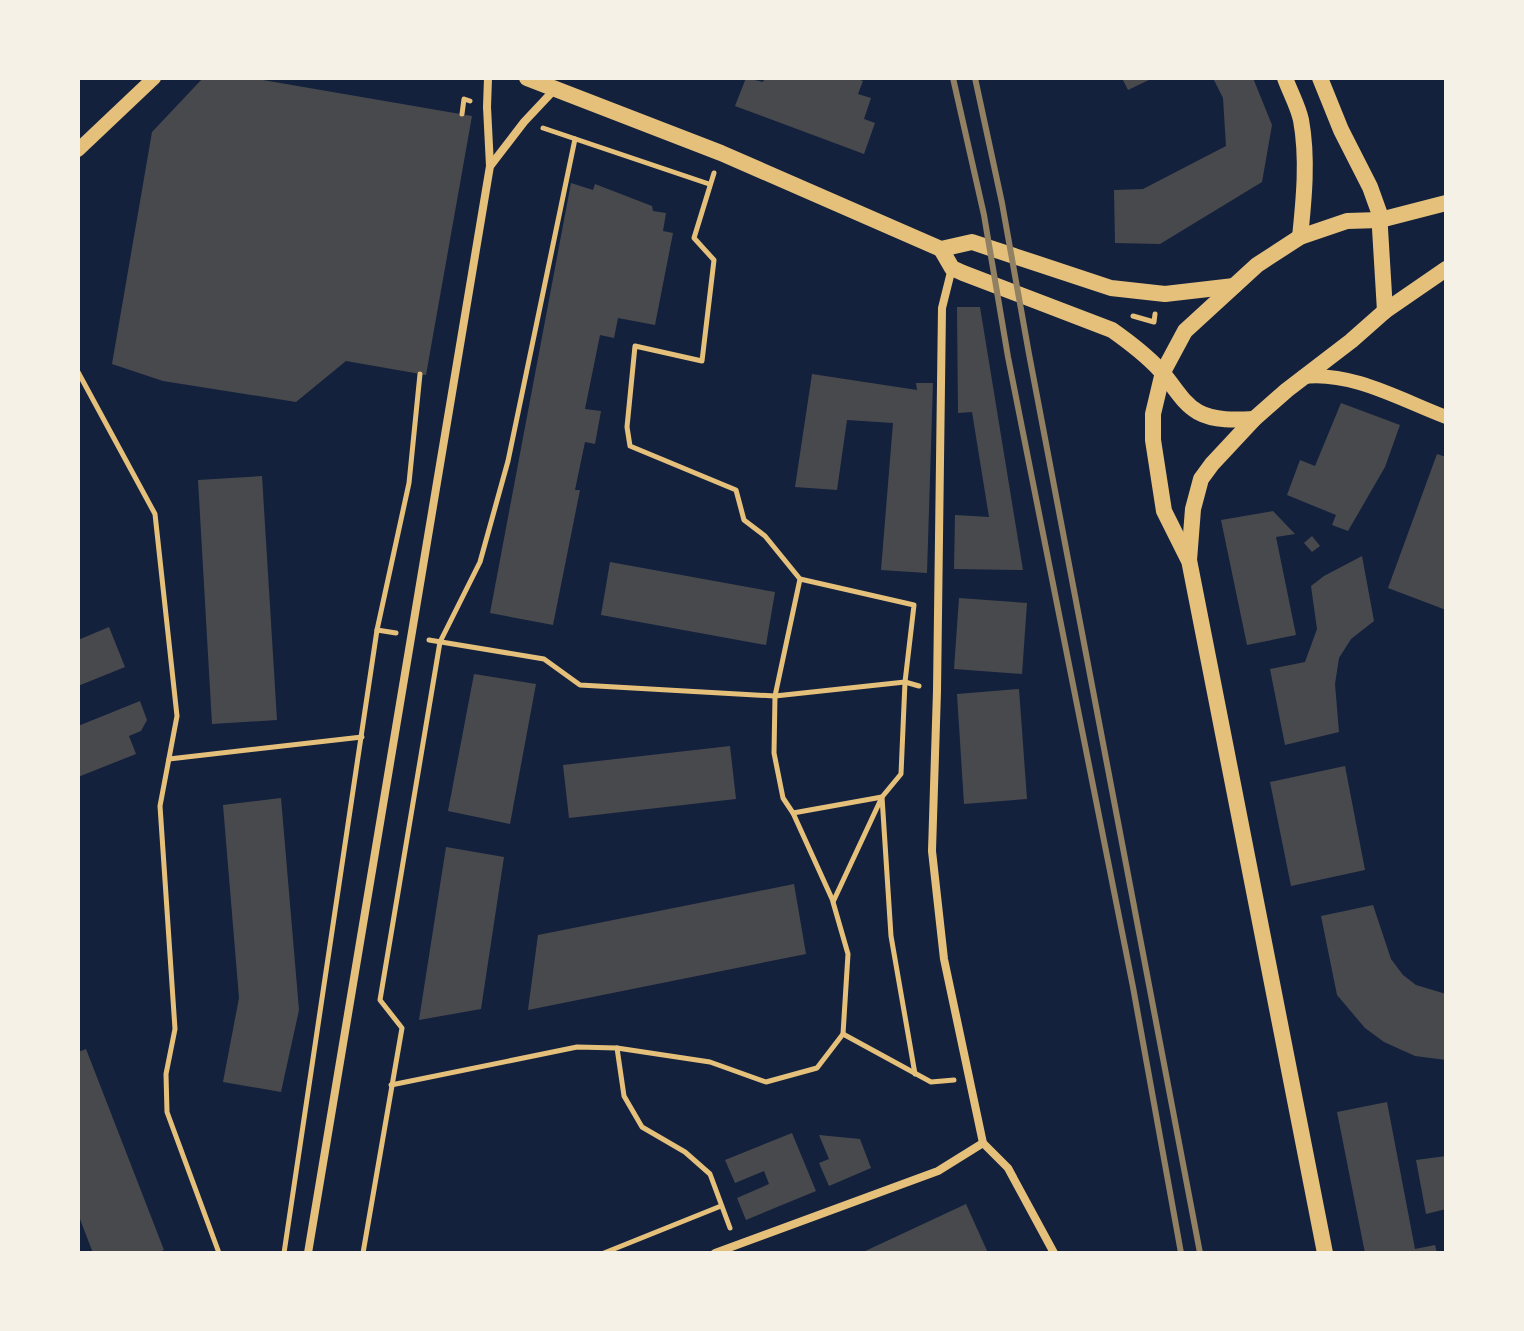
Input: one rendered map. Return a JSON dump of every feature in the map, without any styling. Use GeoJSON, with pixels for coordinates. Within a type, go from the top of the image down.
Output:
{"type":"FeatureCollection","features":[{"type":"Feature","properties":{"kind":"main road"},"geometry":{"type":"LineString","coordinates":[[527,78],[721,153],[941,249],[972,242],[1111,288],[1165,294],[1234,286]]}},
{"type":"Feature","properties":{"kind":"main road"},"geometry":{"type":"LineString","coordinates":[[1285,78],[1300,118],[1302,135],[1305,178],[1300,237]]}},
{"type":"Feature","properties":{"kind":"main road"},"geometry":{"type":"LineString","coordinates":[[1320,78],[1341,130],[1370,187],[1380,220],[1385,311]]}},
{"type":"Feature","properties":{"kind":"main road"},"geometry":{"type":"LineString","coordinates":[[1189,560],[1164,511],[1156,468],[1153,414],[1163,372],[1185,331],[1257,265],[1300,237],[1347,221],[1380,220],[1446,203]]}},
{"type":"Feature","properties":{"kind":"main road"},"geometry":{"type":"LineString","coordinates":[[941,249],[952,268],[1099,324],[1132,344],[1163,372],[1177,394],[1199,413],[1228,420],[1254,419]]}},
{"type":"Feature","properties":{"kind":"main road"},"geometry":{"type":"LineString","coordinates":[[1325,1253],[1189,560],[1193,509],[1201,479],[1254,419],[1385,311],[1446,269]]}},
{"type":"Feature","properties":{"kind":"street"},"geometry":{"type":"LineString","coordinates":[[78,150],[154,78]]}},
{"type":"Feature","properties":{"kind":"street"},"geometry":{"type":"LineString","coordinates":[[308,1253],[490,166],[488,78]]}},
{"type":"Feature","properties":{"kind":"street"},"geometry":{"type":"LineString","coordinates":[[490,166],[524,122],[555,89]]}},
{"type":"Feature","properties":{"kind":"street"},"geometry":{"type":"LineString","coordinates":[[952,268],[942,308],[932,851],[944,959],[983,1143],[1008,1168],[1054,1253]]}},
{"type":"Feature","properties":{"kind":"street"},"geometry":{"type":"LineString","coordinates":[[1303,377],[1323,374],[1346,379],[1446,417]]}},
{"type":"Feature","properties":{"kind":"street"},"geometry":{"type":"LineString","coordinates":[[715,1253],[938,1171],[983,1143]]}},
{"type":"Feature","properties":{"kind":"path"},"geometry":{"type":"LineString","coordinates":[[462,114],[464,99],[487,107]]}},
{"type":"Feature","properties":{"kind":"path"},"geometry":{"type":"LineString","coordinates":[[524,122],[709,184]]}},
{"type":"Feature","properties":{"kind":"path"},"geometry":{"type":"LineString","coordinates":[[363,1253],[402,1028],[380,1000],[440,642],[480,562],[508,461],[575,139]]}},
{"type":"Feature","properties":{"kind":"path"},"geometry":{"type":"LineString","coordinates":[[721,153],[694,238],[714,260],[702,361],[635,346],[627,427],[630,446],[736,490],[744,520],[765,536],[800,579],[914,605],[905,682],[901,774],[882,797],[833,902]]}},
{"type":"Feature","properties":{"kind":"path"},"geometry":{"type":"LineString","coordinates":[[78,372],[155,514],[177,716],[160,806],[175,1029],[166,1074],[167,1112],[219,1253]]}},
{"type":"Feature","properties":{"kind":"path"},"geometry":{"type":"LineString","coordinates":[[284,1253],[377,630],[409,483],[420,374]]}},
{"type":"Feature","properties":{"kind":"path"},"geometry":{"type":"LineString","coordinates":[[391,1085],[577,1047],[617,1048],[710,1062],[766,1082],[817,1068],[843,1034],[848,954],[833,902],[793,813],[783,798],[774,753],[775,696],[800,579]]}},
{"type":"Feature","properties":{"kind":"path"},"geometry":{"type":"LineString","coordinates":[[377,630],[544,659],[580,685],[775,696],[905,682],[937,691]]}},
{"type":"Feature","properties":{"kind":"path"},"geometry":{"type":"LineString","coordinates":[[169,759],[362,737]]}},
{"type":"Feature","properties":{"kind":"path"},"geometry":{"type":"LineString","coordinates":[[793,813],[882,797]]}},
{"type":"Feature","properties":{"kind":"path"},"geometry":{"type":"LineString","coordinates":[[882,797],[891,936],[915,1074]]}},
{"type":"Feature","properties":{"kind":"path"},"geometry":{"type":"LineString","coordinates":[[843,1034],[931,1082],[969,1078]]}},
{"type":"Feature","properties":{"kind":"path"},"geometry":{"type":"LineString","coordinates":[[617,1048],[624,1096],[642,1127],[685,1152],[710,1174],[736,1244]]}},
{"type":"Feature","properties":{"kind":"path"},"geometry":{"type":"LineString","coordinates":[[604,1253],[721,1206]]}},
{"type":"Feature","properties":{"kind":"building"},"geometry":{"type":"Polygon","coordinates":[[[203,78],[251,78],[472,116],[426,375],[346,361],[296,402],[163,381],[112,364],[152,132],[203,78]]]}},
{"type":"Feature","properties":{"kind":"building"},"geometry":{"type":"Polygon","coordinates":[[[746,78],[763,82],[765,78],[855,78],[863,81],[858,94],[871,98],[864,119],[875,123],[864,154],[735,106],[746,78]]]}},
{"type":"Feature","properties":{"kind":"building"},"geometry":{"type":"Polygon","coordinates":[[[1122,78],[1153,78],[1128,90],[1122,78]]]}},
{"type":"Feature","properties":{"kind":"building"},"geometry":{"type":"Polygon","coordinates":[[[1213,78],[1253,78],[1272,125],[1262,182],[1160,244],[1115,243],[1114,190],[1143,189],[1226,146],[1223,98],[1213,78]]]}},
{"type":"Feature","properties":{"kind":"building"},"geometry":{"type":"Polygon","coordinates":[[[571,183],[593,190],[595,184],[652,206],[653,211],[666,213],[663,231],[673,233],[655,325],[618,318],[614,338],[600,335],[585,409],[601,411],[595,444],[585,442],[575,490],[580,490],[553,625],[490,613],[571,183]]]}},
{"type":"Feature","properties":{"kind":"building"},"geometry":{"type":"Polygon","coordinates":[[[957,307],[980,307],[1023,570],[954,569],[955,515],[989,517],[972,412],[958,413],[957,307]]]}},
{"type":"Feature","properties":{"kind":"building"},"geometry":{"type":"Polygon","coordinates":[[[812,374],[917,390],[916,383],[933,383],[927,573],[881,570],[893,423],[847,420],[837,490],[795,487],[812,374]]]}},
{"type":"Feature","properties":{"kind":"building"},"geometry":{"type":"Polygon","coordinates":[[[1341,403],[1400,425],[1385,467],[1348,531],[1332,525],[1336,515],[1287,495],[1300,460],[1315,466],[1341,403]]]}},
{"type":"Feature","properties":{"kind":"building"},"geometry":{"type":"Polygon","coordinates":[[[1437,454],[1446,457],[1446,610],[1388,588],[1437,454]]]}},
{"type":"Feature","properties":{"kind":"building"},"geometry":{"type":"Polygon","coordinates":[[[262,476],[277,720],[212,724],[198,480],[262,476]]]}},
{"type":"Feature","properties":{"kind":"building"},"geometry":{"type":"Polygon","coordinates":[[[1273,511],[1295,534],[1276,537],[1296,635],[1247,645],[1221,520],[1273,511]]]}},
{"type":"Feature","properties":{"kind":"building"},"geometry":{"type":"Polygon","coordinates":[[[1312,536],[1320,546],[1312,552],[1304,543],[1312,536]]]}},
{"type":"Feature","properties":{"kind":"building"},"geometry":{"type":"Polygon","coordinates":[[[1362,556],[1374,621],[1351,639],[1339,658],[1335,684],[1339,732],[1285,745],[1270,669],[1305,662],[1317,629],[1311,586],[1362,556]]]}},
{"type":"Feature","properties":{"kind":"building"},"geometry":{"type":"Polygon","coordinates":[[[610,562],[775,592],[766,645],[601,615],[610,562]]]}},
{"type":"Feature","properties":{"kind":"building"},"geometry":{"type":"Polygon","coordinates":[[[959,598],[1027,603],[1022,674],[954,669],[959,598]]]}},
{"type":"Feature","properties":{"kind":"building"},"geometry":{"type":"Polygon","coordinates":[[[109,627],[125,667],[78,686],[78,640],[109,627]]]}},
{"type":"Feature","properties":{"kind":"building"},"geometry":{"type":"Polygon","coordinates":[[[474,674],[536,684],[510,824],[448,811],[474,674]]]}},
{"type":"Feature","properties":{"kind":"building"},"geometry":{"type":"Polygon","coordinates":[[[1019,689],[1027,799],[964,804],[957,694],[1019,689]]]}},
{"type":"Feature","properties":{"kind":"building"},"geometry":{"type":"Polygon","coordinates":[[[140,701],[147,720],[141,731],[129,736],[136,754],[78,777],[78,726],[140,701]]]}},
{"type":"Feature","properties":{"kind":"building"},"geometry":{"type":"Polygon","coordinates":[[[730,746],[736,799],[569,818],[563,765],[730,746]]]}},
{"type":"Feature","properties":{"kind":"building"},"geometry":{"type":"Polygon","coordinates":[[[1345,766],[1365,870],[1291,886],[1270,782],[1345,766]]]}},
{"type":"Feature","properties":{"kind":"building"},"geometry":{"type":"Polygon","coordinates":[[[281,798],[299,1010],[281,1092],[223,1082],[239,998],[223,805],[281,798]]]}},
{"type":"Feature","properties":{"kind":"building"},"geometry":{"type":"Polygon","coordinates":[[[446,847],[504,857],[481,1009],[419,1020],[446,847]]]}},
{"type":"Feature","properties":{"kind":"building"},"geometry":{"type":"Polygon","coordinates":[[[794,884],[806,954],[528,1010],[538,935],[794,884]]]}},
{"type":"Feature","properties":{"kind":"building"},"geometry":{"type":"Polygon","coordinates":[[[1373,905],[1391,959],[1403,975],[1416,985],[1446,994],[1446,1060],[1415,1056],[1384,1042],[1365,1028],[1337,995],[1321,916],[1373,905]]]}},
{"type":"Feature","properties":{"kind":"building"},"geometry":{"type":"Polygon","coordinates":[[[86,1049],[164,1250],[155,1253],[93,1253],[78,1214],[78,1052],[86,1049]]]}},
{"type":"Feature","properties":{"kind":"building"},"geometry":{"type":"Polygon","coordinates":[[[1387,1102],[1415,1249],[1435,1245],[1437,1253],[1365,1253],[1337,1112],[1387,1102]]]}},
{"type":"Feature","properties":{"kind":"building"},"geometry":{"type":"Polygon","coordinates":[[[792,1133],[816,1191],[746,1220],[737,1198],[769,1184],[764,1171],[735,1183],[725,1160],[792,1133]]]}},
{"type":"Feature","properties":{"kind":"building"},"geometry":{"type":"Polygon","coordinates":[[[819,1135],[860,1139],[871,1168],[829,1186],[819,1163],[829,1159],[819,1135]]]}},
{"type":"Feature","properties":{"kind":"building"},"geometry":{"type":"Polygon","coordinates":[[[1446,1156],[1446,1209],[1426,1214],[1416,1160],[1446,1156]]]}},
{"type":"Feature","properties":{"kind":"building"},"geometry":{"type":"Polygon","coordinates":[[[966,1204],[988,1253],[861,1253],[966,1204]]]}},
{"type":"Feature","properties":{"kind":"railway"},"geometry":{"type":"LineString","coordinates":[[953,78],[984,215],[1008,357],[1133,987],[1181,1253]]}},
{"type":"Feature","properties":{"kind":"railway"},"geometry":{"type":"LineString","coordinates":[[975,78],[1002,203],[1200,1253]]}}]}
